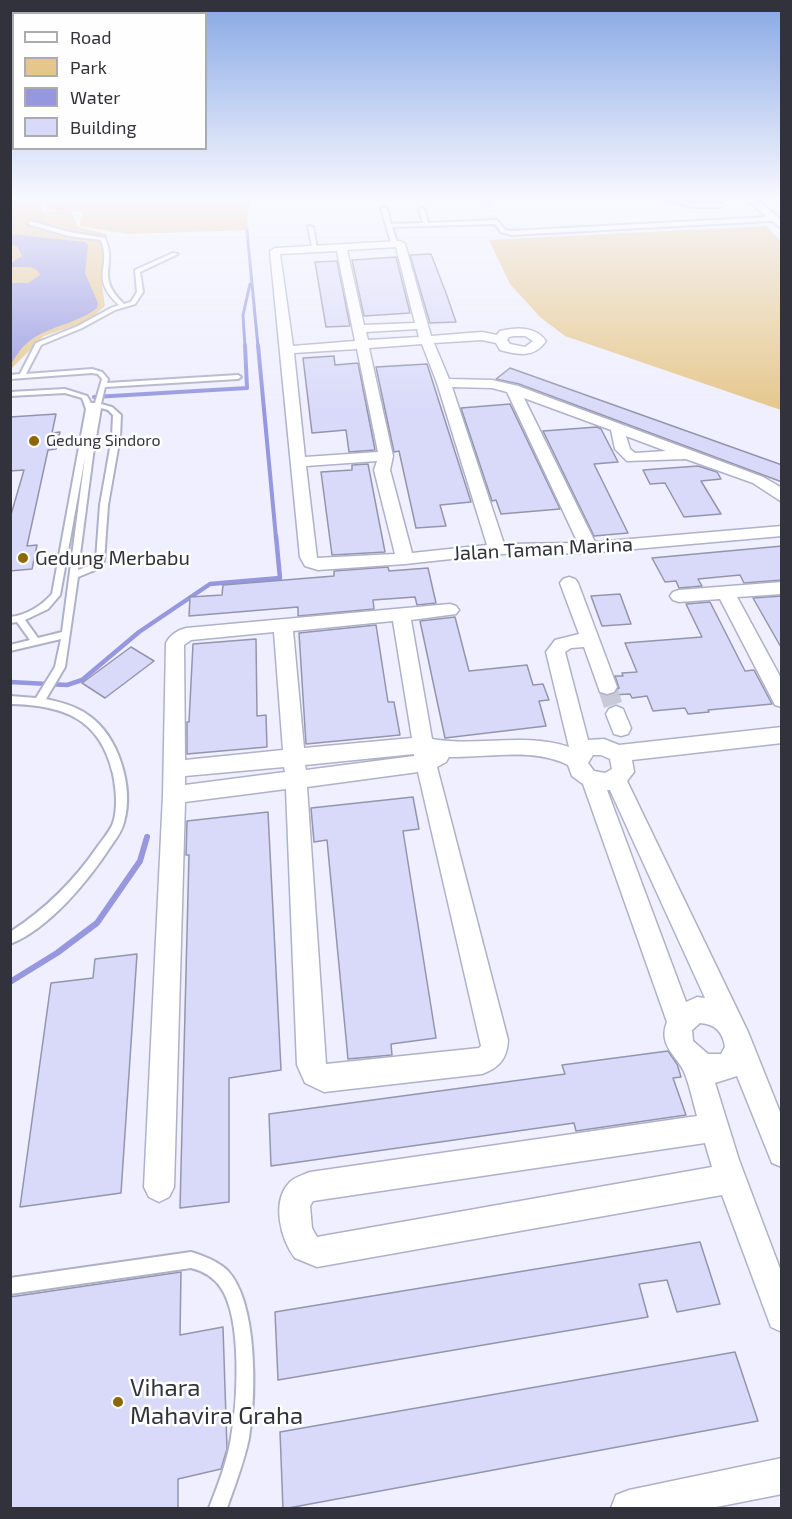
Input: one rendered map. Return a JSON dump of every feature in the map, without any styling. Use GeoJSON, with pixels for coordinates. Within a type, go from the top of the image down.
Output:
{"type":"FeatureCollection","features":[{"type":"Feature","properties":{"kind":"street"},"geometry":{"type":"LineString","coordinates":[[276,270],[298,462],[386,456]]}},
{"type":"Feature","properties":{"kind":"street"},"geometry":{"type":"LineString","coordinates":[[347,270],[386,456],[382,470],[405,559]]}},
{"type":"Feature","properties":{"kind":"street"},"geometry":{"type":"LineString","coordinates":[[407,270],[425,333],[444,383],[497,549]]}},
{"type":"Feature","properties":{"kind":"street"},"geometry":{"type":"LineString","coordinates":[[287,350],[362,337],[425,333],[482,336],[501,340]]}},
{"type":"Feature","properties":{"kind":"street"},"geometry":{"type":"LineString","coordinates":[[444,383],[492,384],[513,389],[758,480],[782,497]]}},
{"type":"Feature","properties":{"kind":"street"},"geometry":{"type":"LineString","coordinates":[[513,389],[589,548]]}},
{"type":"Feature","properties":{"kind":"street"},"geometry":{"type":"LineString","coordinates":[[617,426],[621,447],[625,454],[632,458],[645,459],[689,454]]}},
{"type":"Feature","properties":{"kind":"street","name":"Jalan Taman Marina"},"geometry":{"type":"LineString","coordinates":[[298,462],[308,557],[311,562],[318,564],[405,559],[497,549],[589,548],[782,531]]}},
{"type":"Feature","properties":{"kind":"street"},"geometry":{"type":"LineString","coordinates":[[569,583],[607,687]]}},
{"type":"Feature","properties":{"kind":"street"},"geometry":{"type":"LineString","coordinates":[[679,596],[782,588]]}},
{"type":"Feature","properties":{"kind":"street"},"geometry":{"type":"LineString","coordinates":[[726,593],[782,700]]}},
{"type":"Feature","properties":{"kind":"street"},"geometry":{"type":"LineString","coordinates":[[159,1187],[174,795],[174,646],[176,640],[186,634],[450,610]]}},
{"type":"Feature","properties":{"kind":"street"},"geometry":{"type":"LineString","coordinates":[[283,626],[296,768],[313,1070],[324,1078],[482,1061],[493,1053],[495,1040],[425,754],[401,614]]}},
{"type":"Feature","properties":{"kind":"street"},"geometry":{"type":"LineString","coordinates":[[591,640],[563,643],[555,652],[579,756],[578,768],[592,780],[604,783],[616,780],[623,772],[623,762],[617,753]]}},
{"type":"Feature","properties":{"kind":"street"},"geometry":{"type":"LineString","coordinates":[[579,756],[590,746],[599,746],[617,753],[782,735]]}},
{"type":"Feature","properties":{"kind":"street"},"geometry":{"type":"LineString","coordinates":[[174,769],[296,768],[450,750],[539,748],[579,756]]}},
{"type":"Feature","properties":{"kind":"street"},"geometry":{"type":"LineString","coordinates":[[174,795],[296,768]]}},
{"type":"Feature","properties":{"kind":"street"},"geometry":{"type":"LineString","coordinates":[[592,780],[680,1021]]}},
{"type":"Feature","properties":{"kind":"street"},"geometry":{"type":"LineString","coordinates":[[616,780],[735,1036],[782,1153]]}},
{"type":"Feature","properties":{"kind":"street"},"geometry":{"type":"LineString","coordinates":[[697,1010],[709,1011],[721,1016],[735,1036],[736,1058],[729,1065],[719,1069],[707,1068],[696,1063],[686,1055],[680,1044],[677,1032],[680,1021],[687,1013],[697,1010]]}},
{"type":"Feature","properties":{"kind":"street"},"geometry":{"type":"LineString","coordinates":[[696,1063],[712,1128],[729,1179],[782,1316]]}},
{"type":"Feature","properties":{"kind":"street"},"geometry":{"type":"LineString","coordinates":[[712,1128],[310,1187],[303,1190],[296,1201],[294,1210],[301,1239],[308,1249],[317,1252],[729,1179]]}},
{"type":"Feature","properties":{"kind":"street"},"geometry":{"type":"LineString","coordinates":[[629,1509],[782,1476]]}},
{"type":"Feature","properties":{"kind":"lane"},"geometry":{"type":"LineString","coordinates":[[105,270],[104,279],[110,295],[123,306]]}},
{"type":"Feature","properties":{"kind":"lane"},"geometry":{"type":"LineString","coordinates":[[22,376],[38,344],[133,303],[138,297],[137,271],[139,270]]}},
{"type":"Feature","properties":{"kind":"lane"},"geometry":{"type":"LineString","coordinates":[[10,377],[95,372],[104,377],[56,595],[45,607],[15,620],[36,641]]}},
{"type":"Feature","properties":{"kind":"lane"},"geometry":{"type":"LineString","coordinates":[[10,394],[70,392],[86,398],[98,398],[238,377]]}},
{"type":"Feature","properties":{"kind":"lane"},"geometry":{"type":"LineString","coordinates":[[73,576],[92,568],[100,561],[104,505],[116,437],[117,415],[98,398]]}},
{"type":"Feature","properties":{"kind":"lane"},"geometry":{"type":"LineString","coordinates":[[40,700],[60,667],[98,398]]}},
{"type":"Feature","properties":{"kind":"lane"},"geometry":{"type":"LineString","coordinates":[[10,648],[66,634]]}},
{"type":"Feature","properties":{"kind":"lane"},"geometry":{"type":"LineString","coordinates":[[10,700],[40,700],[87,718],[98,731],[120,774],[121,807],[118,824],[90,868],[59,903],[10,939]]}},
{"type":"Feature","properties":{"kind":"lane"},"geometry":{"type":"LineString","coordinates":[[10,1286],[191,1260],[213,1268],[222,1277],[230,1287],[238,1306],[244,1362],[244,1404],[240,1437],[218,1509]]}},
{"type":"Feature","properties":{"kind":"green space"},"geometry":{"type":"Polygon","coordinates":[[[11,270],[104,270],[102,286],[105,306],[88,321],[44,336],[11,369],[11,270]]]}},
{"type":"Feature","properties":{"kind":"green space"},"geometry":{"type":"Polygon","coordinates":[[[503,270],[781,270],[781,410],[565,336],[540,317],[510,284],[503,270]]]}},
{"type":"Feature","properties":{"kind":"water"},"geometry":{"type":"Polygon","coordinates":[[[37,270],[85,270],[98,303],[97,308],[89,314],[33,339],[21,349],[11,364],[11,283],[28,283],[40,275],[37,270]]]}},
{"type":"Feature","properties":{"kind":"building"},"geometry":{"type":"Polygon","coordinates":[[[316,270],[339,270],[350,326],[326,327],[316,270]]]}},
{"type":"Feature","properties":{"kind":"building"},"geometry":{"type":"Polygon","coordinates":[[[354,270],[399,270],[410,313],[364,316],[354,270]]]}},
{"type":"Feature","properties":{"kind":"building"},"geometry":{"type":"Polygon","coordinates":[[[414,270],[437,270],[456,322],[430,323],[414,270]]]}},
{"type":"Feature","properties":{"kind":"building"},"geometry":{"type":"Polygon","coordinates":[[[334,356],[335,365],[358,363],[375,450],[349,452],[346,430],[312,433],[303,358],[334,356]]]}},
{"type":"Feature","properties":{"kind":"building"},"geometry":{"type":"Polygon","coordinates":[[[427,364],[471,502],[440,505],[446,526],[416,528],[399,451],[394,452],[376,367],[427,364]]]}},
{"type":"Feature","properties":{"kind":"building"},"geometry":{"type":"Polygon","coordinates":[[[510,368],[782,465],[782,482],[519,384],[496,379],[510,368]]]}},
{"type":"Feature","properties":{"kind":"building"},"geometry":{"type":"Polygon","coordinates":[[[510,404],[560,509],[501,514],[496,500],[492,501],[461,408],[510,404]]]}},
{"type":"Feature","properties":{"kind":"building"},"geometry":{"type":"Polygon","coordinates":[[[56,414],[52,433],[60,432],[56,449],[48,450],[27,546],[37,545],[32,569],[10,571],[10,518],[24,470],[10,471],[10,417],[56,414]]]}},
{"type":"Feature","properties":{"kind":"building"},"geometry":{"type":"Polygon","coordinates":[[[597,427],[601,429],[618,462],[594,464],[628,533],[594,536],[543,431],[597,427]]]}},
{"type":"Feature","properties":{"kind":"building"},"geometry":{"type":"Polygon","coordinates":[[[368,464],[385,552],[332,555],[321,472],[352,470],[352,465],[368,464]]]}},
{"type":"Feature","properties":{"kind":"building"},"geometry":{"type":"Polygon","coordinates":[[[698,466],[717,472],[721,479],[701,481],[721,514],[684,517],[665,483],[650,484],[643,470],[698,466]]]}},
{"type":"Feature","properties":{"kind":"building"},"geometry":{"type":"Polygon","coordinates":[[[782,546],[782,580],[744,583],[740,575],[698,579],[702,586],[679,588],[676,581],[665,582],[652,558],[782,546]]]}},
{"type":"Feature","properties":{"kind":"building"},"geometry":{"type":"Polygon","coordinates":[[[388,567],[389,571],[428,568],[436,603],[417,605],[415,597],[373,600],[374,609],[298,616],[298,607],[189,616],[190,597],[222,595],[223,585],[334,576],[334,571],[388,567]]]}},
{"type":"Feature","properties":{"kind":"building"},"geometry":{"type":"Polygon","coordinates":[[[620,594],[631,624],[602,626],[591,596],[620,594]]]}},
{"type":"Feature","properties":{"kind":"building"},"geometry":{"type":"Polygon","coordinates":[[[782,596],[782,649],[753,598],[782,596]]]}},
{"type":"Feature","properties":{"kind":"building"},"geometry":{"type":"Polygon","coordinates":[[[710,602],[745,671],[754,670],[772,704],[688,714],[685,708],[653,711],[647,696],[632,698],[630,694],[612,695],[619,688],[615,676],[637,672],[625,643],[702,637],[686,604],[710,602]]]}},
{"type":"Feature","properties":{"kind":"building"},"geometry":{"type":"Polygon","coordinates":[[[455,617],[469,671],[527,665],[533,685],[543,684],[549,700],[539,701],[546,726],[445,738],[420,621],[455,617]]]}},
{"type":"Feature","properties":{"kind":"building"},"geometry":{"type":"Polygon","coordinates":[[[376,625],[388,702],[394,702],[400,735],[306,744],[299,633],[376,625]]]}},
{"type":"Feature","properties":{"kind":"building"},"geometry":{"type":"Polygon","coordinates":[[[256,639],[257,716],[266,715],[267,747],[187,754],[193,644],[256,639]]]}},
{"type":"Feature","properties":{"kind":"building"},"geometry":{"type":"Polygon","coordinates":[[[131,647],[154,661],[105,698],[82,683],[131,647]]]}},
{"type":"Feature","properties":{"kind":"building"},"geometry":{"type":"Polygon","coordinates":[[[413,797],[419,829],[403,831],[436,1038],[391,1044],[392,1055],[348,1059],[327,840],[314,842],[311,808],[413,797]]]}},
{"type":"Feature","properties":{"kind":"building"},"geometry":{"type":"Polygon","coordinates":[[[268,812],[281,1070],[229,1078],[229,1202],[180,1208],[189,855],[186,855],[187,821],[268,812]]]}},
{"type":"Feature","properties":{"kind":"building"},"geometry":{"type":"Polygon","coordinates":[[[137,954],[121,1193],[20,1207],[51,983],[93,978],[95,959],[137,954]]]}},
{"type":"Feature","properties":{"kind":"building"},"geometry":{"type":"Polygon","coordinates":[[[668,1051],[677,1064],[681,1077],[673,1078],[686,1115],[576,1131],[574,1123],[271,1166],[269,1114],[565,1074],[562,1065],[668,1051]]]}},
{"type":"Feature","properties":{"kind":"building"},"geometry":{"type":"Polygon","coordinates":[[[700,1242],[720,1304],[677,1312],[667,1280],[639,1284],[648,1317],[278,1380],[275,1312],[700,1242]]]}},
{"type":"Feature","properties":{"kind":"building","name":"Vihara Mahavira Graha"},"geometry":{"type":"Polygon","coordinates":[[[181,1272],[180,1335],[223,1327],[227,1449],[221,1469],[178,1479],[178,1509],[10,1509],[10,1297],[181,1272]]]}},
{"type":"Feature","properties":{"kind":"building"},"geometry":{"type":"Polygon","coordinates":[[[735,1352],[758,1421],[283,1509],[280,1432],[735,1352]]]}},
{"type":"Feature","properties":{"kind":"waterway"},"geometry":{"type":"LineString","coordinates":[[251,270],[258,347]]}},
{"type":"Feature","properties":{"kind":"waterway"},"geometry":{"type":"LineString","coordinates":[[245,347],[243,315],[250,284]]}},
{"type":"Feature","properties":{"kind":"waterway"},"geometry":{"type":"LineString","coordinates":[[94,397],[247,388],[245,345]]}},
{"type":"Feature","properties":{"kind":"waterway"},"geometry":{"type":"LineString","coordinates":[[258,345],[276,538]]}},
{"type":"Feature","properties":{"kind":"waterway"},"geometry":{"type":"LineString","coordinates":[[10,682],[67,685],[82,680],[139,632],[210,584],[280,578],[276,536]]}},
{"type":"Feature","properties":{"kind":"waterway"},"geometry":{"type":"LineString","coordinates":[[10,982],[57,953],[97,923],[140,861],[147,837]]}},
{"type":"Feature","properties":{"kind":"tunnel"},"geometry":{"type":"LineString","coordinates":[[607,687],[616,714]]}},
{"type":"Feature","properties":{"kind":"place","name":"Gedung Sindoro"},"geometry":{"type":"Point","coordinates":[34,441]}},
{"type":"Feature","properties":{"kind":"place","name":"Gedung Merbabu"},"geometry":{"type":"Point","coordinates":[23,558]}},
{"type":"Feature","properties":{"kind":"place","name":"Vihara Mahavira Graha"},"geometry":{"type":"Point","coordinates":[118,1402]}}]}
